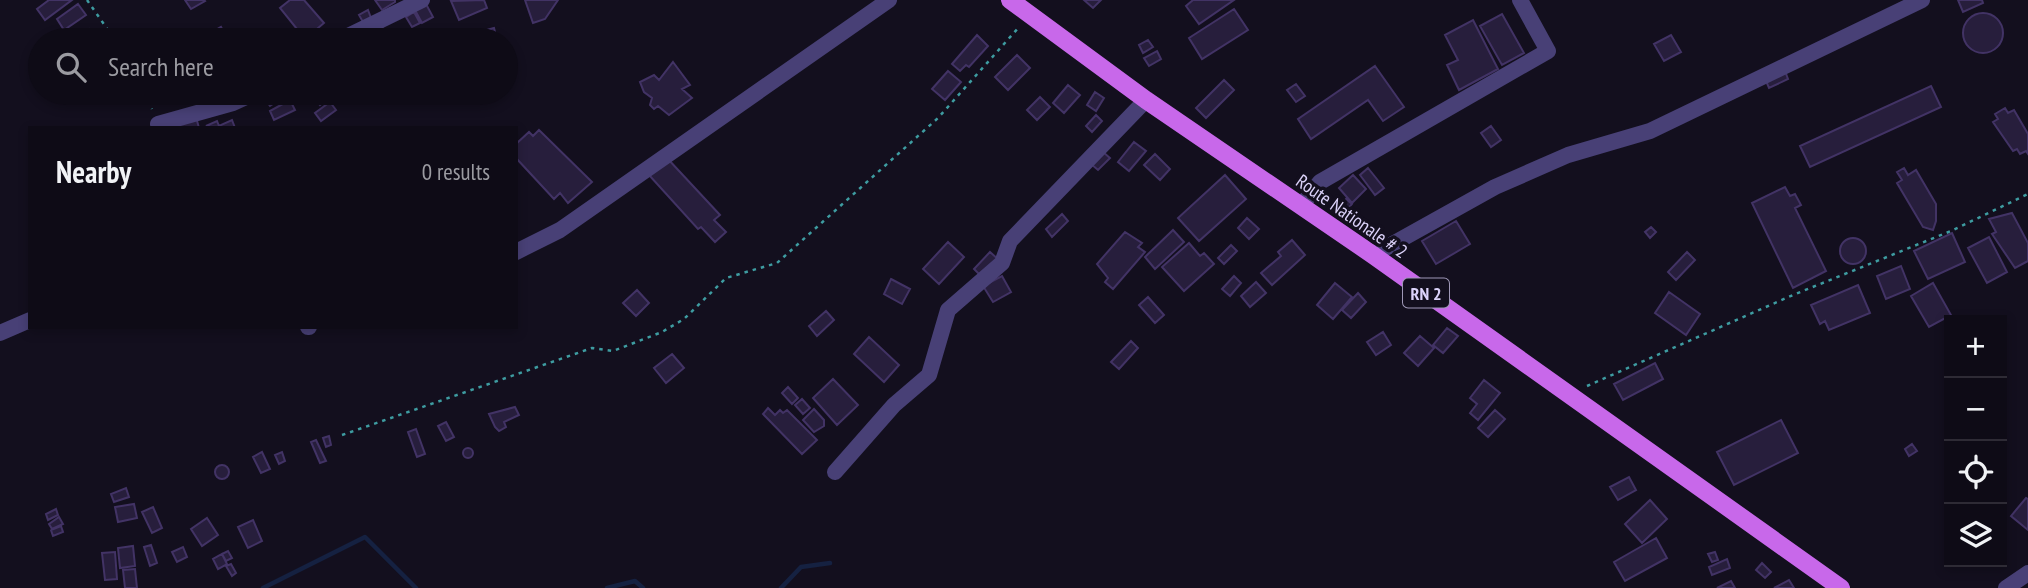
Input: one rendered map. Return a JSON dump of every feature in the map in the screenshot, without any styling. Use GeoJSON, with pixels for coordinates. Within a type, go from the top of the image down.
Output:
{"type":"FeatureCollection","features":[{"type":"Feature","properties":{"kind":"main road","name":"Route Nationale # 2"},"geometry":{"type":"LineString","coordinates":[[1010,0],[1146,100],[1373,255],[1841,588]]}},
{"type":"Feature","properties":{"kind":"street"},"geometry":{"type":"LineString","coordinates":[[365,28],[422,0]]}},
{"type":"Feature","properties":{"kind":"street"},"geometry":{"type":"LineString","coordinates":[[518,251],[560,230],[889,0]]}},
{"type":"Feature","properties":{"kind":"street"},"geometry":{"type":"LineString","coordinates":[[1301,206],[1320,182],[1548,51],[1520,0]]}},
{"type":"Feature","properties":{"kind":"street"},"geometry":{"type":"LineString","coordinates":[[1373,255],[1495,187],[1568,155],[1650,131],[1923,0]]}},
{"type":"Feature","properties":{"kind":"street"},"geometry":{"type":"LineString","coordinates":[[835,472],[894,405],[929,375],[948,310],[1002,263],[1010,241],[1146,100]]}},
{"type":"Feature","properties":{"kind":"street"},"geometry":{"type":"LineString","coordinates":[[158,124],[226,105]]}},
{"type":"Feature","properties":{"kind":"street"},"geometry":{"type":"LineString","coordinates":[[0,333],[28,321]]}},
{"type":"Feature","properties":{"kind":"street"},"geometry":{"type":"LineString","coordinates":[[2006,588],[2028,573]]}},
{"type":"Feature","properties":{"kind":"path"},"geometry":{"type":"LineString","coordinates":[[87,0],[107,28]]}},
{"type":"Feature","properties":{"kind":"path"},"geometry":{"type":"LineString","coordinates":[[342,435],[592,348],[613,351],[640,341],[684,319],[726,278],[777,263],[938,118],[1030,14]]}},
{"type":"Feature","properties":{"kind":"path"},"geometry":{"type":"LineString","coordinates":[[1568,395],[1793,295],[1951,231],[2028,194]]}},
{"type":"Feature","properties":{"kind":"building"},"geometry":{"type":"Polygon","coordinates":[[[49,0],[72,0],[45,20],[37,9],[49,0]]]}},
{"type":"Feature","properties":{"kind":"building"},"geometry":{"type":"Polygon","coordinates":[[[185,0],[204,0],[205,1],[191,9],[185,0]]]}},
{"type":"Feature","properties":{"kind":"building"},"geometry":{"type":"Polygon","coordinates":[[[290,0],[304,0],[324,23],[318,28],[296,28],[280,8],[290,0]]]}},
{"type":"Feature","properties":{"kind":"building"},"geometry":{"type":"Polygon","coordinates":[[[375,0],[395,0],[395,2],[382,10],[375,0]]]}},
{"type":"Feature","properties":{"kind":"building"},"geometry":{"type":"Polygon","coordinates":[[[484,0],[487,8],[459,20],[451,1],[484,0]]]}},
{"type":"Feature","properties":{"kind":"building"},"geometry":{"type":"Polygon","coordinates":[[[525,0],[558,0],[545,19],[533,23],[525,0]]]}},
{"type":"Feature","properties":{"kind":"building"},"geometry":{"type":"Polygon","coordinates":[[[1084,0],[1101,0],[1093,8],[1084,0]]]}},
{"type":"Feature","properties":{"kind":"building"},"geometry":{"type":"Polygon","coordinates":[[[1193,0],[1234,0],[1199,24],[1186,6],[1193,0]]]}},
{"type":"Feature","properties":{"kind":"building"},"geometry":{"type":"Polygon","coordinates":[[[1958,0],[1982,0],[1983,3],[1963,12],[1958,0]]]}},
{"type":"Feature","properties":{"kind":"building"},"geometry":{"type":"Polygon","coordinates":[[[78,4],[86,15],[67,28],[63,28],[57,19],[78,4]]]}},
{"type":"Feature","properties":{"kind":"building"},"geometry":{"type":"Polygon","coordinates":[[[426,4],[433,17],[422,23],[415,10],[426,4]]]}},
{"type":"Feature","properties":{"kind":"building"},"geometry":{"type":"Polygon","coordinates":[[[1234,9],[1248,30],[1202,59],[1189,38],[1234,9]]]}},
{"type":"Feature","properties":{"kind":"building"},"geometry":{"type":"Polygon","coordinates":[[[368,10],[371,18],[363,22],[359,15],[368,10]]]}},
{"type":"Feature","properties":{"kind":"building"},"geometry":{"type":"Polygon","coordinates":[[[414,12],[420,23],[412,27],[406,17],[414,12]]]}},
{"type":"Feature","properties":{"kind":"building"},"geometry":{"type":"Polygon","coordinates":[[[1983,13],[1997,19],[2003,33],[1997,47],[1983,53],[1969,47],[1963,33],[1969,19],[1983,13]]]}},
{"type":"Feature","properties":{"kind":"building"},"geometry":{"type":"Polygon","coordinates":[[[1502,14],[1524,53],[1502,65],[1480,26],[1502,14]]]}},
{"type":"Feature","properties":{"kind":"building"},"geometry":{"type":"Polygon","coordinates":[[[1473,20],[1498,69],[1459,90],[1447,65],[1458,60],[1445,35],[1473,20]]]}},
{"type":"Feature","properties":{"kind":"building"},"geometry":{"type":"Polygon","coordinates":[[[977,35],[988,46],[969,67],[966,65],[960,71],[952,64],[977,35]]]}},
{"type":"Feature","properties":{"kind":"building"},"geometry":{"type":"Polygon","coordinates":[[[1671,35],[1681,52],[1664,61],[1654,44],[1671,35]]]}},
{"type":"Feature","properties":{"kind":"building"},"geometry":{"type":"Polygon","coordinates":[[[1148,40],[1153,47],[1143,53],[1139,45],[1148,40]]]}},
{"type":"Feature","properties":{"kind":"building"},"geometry":{"type":"Polygon","coordinates":[[[1157,51],[1161,59],[1149,66],[1144,58],[1157,51]]]}},
{"type":"Feature","properties":{"kind":"building"},"geometry":{"type":"Polygon","coordinates":[[[1017,55],[1030,68],[1008,90],[995,77],[1017,55]]]}},
{"type":"Feature","properties":{"kind":"building"},"geometry":{"type":"Polygon","coordinates":[[[673,62],[690,85],[682,89],[692,98],[669,115],[658,106],[654,109],[650,105],[652,98],[644,92],[640,82],[654,75],[659,80],[673,62]]]}},
{"type":"Feature","properties":{"kind":"building"},"geometry":{"type":"Polygon","coordinates":[[[1375,66],[1404,107],[1383,121],[1368,100],[1311,139],[1298,119],[1375,66]]]}},
{"type":"Feature","properties":{"kind":"building"},"geometry":{"type":"Polygon","coordinates":[[[948,71],[961,82],[945,100],[932,89],[948,71]]]}},
{"type":"Feature","properties":{"kind":"building"},"geometry":{"type":"Polygon","coordinates":[[[1785,71],[1788,79],[1769,88],[1766,81],[1785,71]]]}},
{"type":"Feature","properties":{"kind":"building"},"geometry":{"type":"Polygon","coordinates":[[[1224,80],[1234,90],[1206,118],[1196,108],[1224,80]]]}},
{"type":"Feature","properties":{"kind":"building"},"geometry":{"type":"Polygon","coordinates":[[[1296,84],[1305,96],[1296,102],[1287,90],[1296,84]]]}},
{"type":"Feature","properties":{"kind":"building"},"geometry":{"type":"Polygon","coordinates":[[[1068,85],[1080,95],[1064,113],[1053,103],[1068,85]]]}},
{"type":"Feature","properties":{"kind":"building"},"geometry":{"type":"Polygon","coordinates":[[[1931,86],[1941,107],[1810,167],[1800,146],[1931,86]]]}},
{"type":"Feature","properties":{"kind":"building"},"geometry":{"type":"Polygon","coordinates":[[[1095,92],[1104,98],[1096,111],[1087,105],[1095,92]]]}},
{"type":"Feature","properties":{"kind":"building"},"geometry":{"type":"Polygon","coordinates":[[[1040,97],[1050,107],[1037,120],[1027,110],[1040,97]]]}},
{"type":"Feature","properties":{"kind":"building"},"geometry":{"type":"Polygon","coordinates":[[[281,105],[292,105],[295,110],[274,120],[270,111],[281,105]]]}},
{"type":"Feature","properties":{"kind":"building"},"geometry":{"type":"Polygon","coordinates":[[[326,105],[332,105],[336,110],[321,121],[315,113],[326,105]]]}},
{"type":"Feature","properties":{"kind":"building"},"geometry":{"type":"Polygon","coordinates":[[[2005,108],[2008,113],[2014,110],[2028,134],[2028,154],[2026,151],[2020,154],[2017,149],[2013,151],[1993,122],[1998,119],[1995,114],[2005,108]]]}},
{"type":"Feature","properties":{"kind":"building"},"geometry":{"type":"Polygon","coordinates":[[[1096,115],[1102,121],[1092,132],[1086,126],[1096,115]]]}},
{"type":"Feature","properties":{"kind":"building"},"geometry":{"type":"Polygon","coordinates":[[[196,117],[198,126],[180,126],[179,123],[196,117]]]}},
{"type":"Feature","properties":{"kind":"building"},"geometry":{"type":"Polygon","coordinates":[[[232,120],[234,126],[219,126],[232,120]]]}},
{"type":"Feature","properties":{"kind":"building"},"geometry":{"type":"Polygon","coordinates":[[[217,121],[219,126],[206,126],[217,121]]]}},
{"type":"Feature","properties":{"kind":"building"},"geometry":{"type":"Polygon","coordinates":[[[1491,126],[1501,140],[1491,147],[1481,133],[1491,126]]]}},
{"type":"Feature","properties":{"kind":"building"},"geometry":{"type":"Polygon","coordinates":[[[539,130],[592,182],[568,203],[560,193],[554,199],[518,160],[518,142],[529,132],[533,136],[539,130]]]}},
{"type":"Feature","properties":{"kind":"building"},"geometry":{"type":"Polygon","coordinates":[[[1134,142],[1146,151],[1129,171],[1118,162],[1134,142]]]}},
{"type":"Feature","properties":{"kind":"building"},"geometry":{"type":"Polygon","coordinates":[[[1103,152],[1110,158],[1098,170],[1091,164],[1103,152]]]}},
{"type":"Feature","properties":{"kind":"building"},"geometry":{"type":"Polygon","coordinates":[[[1155,154],[1170,169],[1160,180],[1144,165],[1155,154]]]}},
{"type":"Feature","properties":{"kind":"building"},"geometry":{"type":"Polygon","coordinates":[[[667,158],[720,215],[714,220],[726,232],[715,242],[701,227],[698,229],[649,175],[667,158]]]}},
{"type":"Feature","properties":{"kind":"building"},"geometry":{"type":"Polygon","coordinates":[[[1368,168],[1384,188],[1375,195],[1360,175],[1368,168]]]}},
{"type":"Feature","properties":{"kind":"building"},"geometry":{"type":"Polygon","coordinates":[[[1904,168],[1908,175],[1916,170],[1936,204],[1933,230],[1923,227],[1897,183],[1902,180],[1897,172],[1904,168]]]}},
{"type":"Feature","properties":{"kind":"building"},"geometry":{"type":"Polygon","coordinates":[[[1225,175],[1246,199],[1199,241],[1178,218],[1225,175]]]}},
{"type":"Feature","properties":{"kind":"building"},"geometry":{"type":"Polygon","coordinates":[[[1353,175],[1366,189],[1352,203],[1339,188],[1353,175]]]}},
{"type":"Feature","properties":{"kind":"building"},"geometry":{"type":"Polygon","coordinates":[[[1785,187],[1790,196],[1795,194],[1801,205],[1795,208],[1826,271],[1793,288],[1752,203],[1785,187]]]}},
{"type":"Feature","properties":{"kind":"building"},"geometry":{"type":"Polygon","coordinates":[[[1346,199],[1352,204],[1342,216],[1336,210],[1346,199]]]}},
{"type":"Feature","properties":{"kind":"building"},"geometry":{"type":"Polygon","coordinates":[[[2012,213],[2028,243],[2028,261],[2015,268],[1992,234],[1996,232],[1989,219],[2012,213]]]}},
{"type":"Feature","properties":{"kind":"building"},"geometry":{"type":"Polygon","coordinates":[[[1062,214],[1068,221],[1052,237],[1046,229],[1062,214]]]}},
{"type":"Feature","properties":{"kind":"building"},"geometry":{"type":"Polygon","coordinates":[[[1247,218],[1259,229],[1249,239],[1238,228],[1247,218]]]}},
{"type":"Feature","properties":{"kind":"building"},"geometry":{"type":"Polygon","coordinates":[[[1456,221],[1470,244],[1436,264],[1422,241],[1456,221]]]}},
{"type":"Feature","properties":{"kind":"building"},"geometry":{"type":"Polygon","coordinates":[[[1651,227],[1656,232],[1650,238],[1645,232],[1651,227]]]}},
{"type":"Feature","properties":{"kind":"building"},"geometry":{"type":"Polygon","coordinates":[[[1173,230],[1184,242],[1155,269],[1145,257],[1173,230]]]}},
{"type":"Feature","properties":{"kind":"building"},"geometry":{"type":"Polygon","coordinates":[[[1125,232],[1142,243],[1138,247],[1145,252],[1113,289],[1105,282],[1108,278],[1097,264],[1125,232]]]}},
{"type":"Feature","properties":{"kind":"building"},"geometry":{"type":"Polygon","coordinates":[[[1952,233],[1965,262],[1928,279],[1914,251],[1952,233]]]}},
{"type":"Feature","properties":{"kind":"building"},"geometry":{"type":"Polygon","coordinates":[[[1989,237],[2007,272],[1987,283],[1968,248],[1989,237]]]}},
{"type":"Feature","properties":{"kind":"building"},"geometry":{"type":"Polygon","coordinates":[[[1853,238],[1862,242],[1866,251],[1862,260],[1853,264],[1844,260],[1840,251],[1844,242],[1853,238]]]}},
{"type":"Feature","properties":{"kind":"building"},"geometry":{"type":"Polygon","coordinates":[[[1292,240],[1305,255],[1272,285],[1261,273],[1281,256],[1278,252],[1292,240]]]}},
{"type":"Feature","properties":{"kind":"building"},"geometry":{"type":"Polygon","coordinates":[[[948,242],[964,257],[939,284],[923,269],[948,242]]]}},
{"type":"Feature","properties":{"kind":"building"},"geometry":{"type":"Polygon","coordinates":[[[1189,243],[1200,256],[1204,253],[1214,264],[1184,291],[1162,267],[1189,243]]]}},
{"type":"Feature","properties":{"kind":"building"},"geometry":{"type":"Polygon","coordinates":[[[1231,245],[1237,251],[1224,264],[1218,258],[1231,245]]]}},
{"type":"Feature","properties":{"kind":"building"},"geometry":{"type":"Polygon","coordinates":[[[990,252],[999,260],[983,278],[974,269],[990,252]]]}},
{"type":"Feature","properties":{"kind":"building"},"geometry":{"type":"Polygon","coordinates":[[[1687,252],[1695,260],[1676,280],[1668,272],[1687,252]]]}},
{"type":"Feature","properties":{"kind":"building"},"geometry":{"type":"Polygon","coordinates":[[[1901,266],[1910,289],[1886,299],[1877,276],[1901,266]]]}},
{"type":"Feature","properties":{"kind":"building"},"geometry":{"type":"Polygon","coordinates":[[[1002,276],[1011,292],[993,302],[983,286],[1002,276]]]}},
{"type":"Feature","properties":{"kind":"building"},"geometry":{"type":"Polygon","coordinates":[[[1234,276],[1241,283],[1230,296],[1222,289],[1234,276]]]}},
{"type":"Feature","properties":{"kind":"building"},"geometry":{"type":"Polygon","coordinates":[[[891,279],[910,289],[902,304],[884,294],[891,279]]]}},
{"type":"Feature","properties":{"kind":"building"},"geometry":{"type":"Polygon","coordinates":[[[1256,282],[1266,293],[1250,307],[1241,296],[1256,282]]]}},
{"type":"Feature","properties":{"kind":"building"},"geometry":{"type":"Polygon","coordinates":[[[1335,283],[1352,297],[1333,319],[1317,305],[1335,283]]]}},
{"type":"Feature","properties":{"kind":"building"},"geometry":{"type":"Polygon","coordinates":[[[1933,283],[1951,315],[1944,315],[1944,319],[1929,327],[1911,296],[1933,283]]]}},
{"type":"Feature","properties":{"kind":"building"},"geometry":{"type":"Polygon","coordinates":[[[1858,285],[1870,313],[1829,330],[1825,321],[1820,324],[1811,305],[1858,285]]]}},
{"type":"Feature","properties":{"kind":"building"},"geometry":{"type":"Polygon","coordinates":[[[637,290],[649,303],[636,316],[623,303],[637,290]]]}},
{"type":"Feature","properties":{"kind":"building"},"geometry":{"type":"Polygon","coordinates":[[[1669,292],[1700,314],[1686,335],[1655,313],[1669,292]]]}},
{"type":"Feature","properties":{"kind":"building"},"geometry":{"type":"Polygon","coordinates":[[[1358,293],[1366,302],[1351,318],[1342,310],[1358,293]]]}},
{"type":"Feature","properties":{"kind":"building"},"geometry":{"type":"Polygon","coordinates":[[[1148,297],[1164,315],[1155,323],[1139,305],[1148,297]]]}},
{"type":"Feature","properties":{"kind":"building"},"geometry":{"type":"Polygon","coordinates":[[[826,311],[834,320],[817,336],[809,326],[826,311]]]}},
{"type":"Feature","properties":{"kind":"building"},"geometry":{"type":"Polygon","coordinates":[[[1447,328],[1458,336],[1443,353],[1433,345],[1447,328]]]}},
{"type":"Feature","properties":{"kind":"building"},"geometry":{"type":"Polygon","coordinates":[[[1383,332],[1391,345],[1376,355],[1367,342],[1383,332]]]}},
{"type":"Feature","properties":{"kind":"building"},"geometry":{"type":"Polygon","coordinates":[[[1420,336],[1434,348],[1418,366],[1404,353],[1420,336]]]}},
{"type":"Feature","properties":{"kind":"building"},"geometry":{"type":"Polygon","coordinates":[[[869,337],[899,365],[884,382],[854,354],[869,337]]]}},
{"type":"Feature","properties":{"kind":"building"},"geometry":{"type":"Polygon","coordinates":[[[1131,341],[1138,348],[1119,369],[1111,362],[1131,341]]]}},
{"type":"Feature","properties":{"kind":"building"},"geometry":{"type":"Polygon","coordinates":[[[672,354],[684,368],[666,383],[654,368],[672,354]]]}},
{"type":"Feature","properties":{"kind":"building"},"geometry":{"type":"Polygon","coordinates":[[[1655,363],[1663,379],[1623,400],[1614,384],[1655,363]]]}},
{"type":"Feature","properties":{"kind":"building"},"geometry":{"type":"Polygon","coordinates":[[[833,379],[858,405],[837,425],[813,398],[833,379]]]}},
{"type":"Feature","properties":{"kind":"building"},"geometry":{"type":"Polygon","coordinates":[[[1484,380],[1500,393],[1478,420],[1470,413],[1477,404],[1470,398],[1484,380]]]}},
{"type":"Feature","properties":{"kind":"building"},"geometry":{"type":"Polygon","coordinates":[[[788,387],[798,398],[792,404],[782,393],[788,387]]]}},
{"type":"Feature","properties":{"kind":"building"},"geometry":{"type":"Polygon","coordinates":[[[802,399],[810,408],[803,414],[795,405],[802,399]]]}},
{"type":"Feature","properties":{"kind":"building"},"geometry":{"type":"Polygon","coordinates":[[[515,407],[519,415],[504,422],[506,427],[499,431],[489,414],[515,407]]]}},
{"type":"Feature","properties":{"kind":"building"},"geometry":{"type":"Polygon","coordinates":[[[768,408],[775,415],[780,410],[783,413],[787,410],[817,440],[802,454],[763,414],[768,408]]]}},
{"type":"Feature","properties":{"kind":"building"},"geometry":{"type":"Polygon","coordinates":[[[814,409],[824,420],[824,426],[814,432],[803,420],[814,409]]]}},
{"type":"Feature","properties":{"kind":"building"},"geometry":{"type":"Polygon","coordinates":[[[1495,410],[1505,419],[1488,437],[1478,428],[1495,410]]]}},
{"type":"Feature","properties":{"kind":"building"},"geometry":{"type":"Polygon","coordinates":[[[1781,420],[1798,453],[1734,485],[1717,452],[1781,420]]]}},
{"type":"Feature","properties":{"kind":"building"},"geometry":{"type":"Polygon","coordinates":[[[446,422],[454,437],[446,441],[438,426],[446,422]]]}},
{"type":"Feature","properties":{"kind":"building"},"geometry":{"type":"Polygon","coordinates":[[[416,429],[425,454],[417,457],[408,432],[416,429]]]}},
{"type":"Feature","properties":{"kind":"building"},"geometry":{"type":"Polygon","coordinates":[[[329,436],[331,445],[326,447],[323,438],[329,436]]]}},
{"type":"Feature","properties":{"kind":"building"},"geometry":{"type":"Polygon","coordinates":[[[316,440],[326,461],[320,463],[311,442],[316,440]]]}},
{"type":"Feature","properties":{"kind":"building"},"geometry":{"type":"Polygon","coordinates":[[[1912,444],[1917,451],[1909,456],[1905,449],[1912,444]]]}},
{"type":"Feature","properties":{"kind":"building"},"geometry":{"type":"Polygon","coordinates":[[[468,448],[473,453],[468,458],[463,453],[468,448]]]}},
{"type":"Feature","properties":{"kind":"building"},"geometry":{"type":"Polygon","coordinates":[[[262,452],[270,469],[261,473],[253,457],[262,452]]]}},
{"type":"Feature","properties":{"kind":"building"},"geometry":{"type":"Polygon","coordinates":[[[282,452],[285,461],[279,464],[275,455],[282,452]]]}},
{"type":"Feature","properties":{"kind":"building"},"geometry":{"type":"Polygon","coordinates":[[[222,465],[227,467],[227,477],[222,479],[217,477],[215,472],[217,467],[222,465]]]}},
{"type":"Feature","properties":{"kind":"building"},"geometry":{"type":"Polygon","coordinates":[[[1629,477],[1636,490],[1618,500],[1610,487],[1629,477]]]}},
{"type":"Feature","properties":{"kind":"building"},"geometry":{"type":"Polygon","coordinates":[[[126,488],[129,497],[114,502],[111,494],[126,488]]]}},
{"type":"Feature","properties":{"kind":"building"},"geometry":{"type":"Polygon","coordinates":[[[2026,498],[2028,499],[2028,530],[2011,516],[2026,498]]]}},
{"type":"Feature","properties":{"kind":"building"},"geometry":{"type":"Polygon","coordinates":[[[1650,500],[1667,519],[1642,543],[1625,524],[1650,500]]]}},
{"type":"Feature","properties":{"kind":"building"},"geometry":{"type":"Polygon","coordinates":[[[134,504],[137,518],[118,522],[115,507],[134,504]]]}},
{"type":"Feature","properties":{"kind":"building"},"geometry":{"type":"Polygon","coordinates":[[[153,507],[162,528],[152,533],[142,512],[153,507]]]}},
{"type":"Feature","properties":{"kind":"building"},"geometry":{"type":"Polygon","coordinates":[[[56,509],[58,515],[48,520],[46,514],[56,509]]]}},
{"type":"Feature","properties":{"kind":"building"},"geometry":{"type":"Polygon","coordinates":[[[59,517],[63,524],[52,529],[49,524],[59,517]]]}},
{"type":"Feature","properties":{"kind":"building"},"geometry":{"type":"Polygon","coordinates":[[[207,518],[218,535],[202,546],[191,529],[207,518]]]}},
{"type":"Feature","properties":{"kind":"building"},"geometry":{"type":"Polygon","coordinates":[[[253,520],[262,541],[248,548],[238,527],[253,520]]]}},
{"type":"Feature","properties":{"kind":"building"},"geometry":{"type":"Polygon","coordinates":[[[61,526],[63,532],[53,536],[51,530],[61,526]]]}},
{"type":"Feature","properties":{"kind":"building"},"geometry":{"type":"Polygon","coordinates":[[[1656,538],[1667,558],[1625,581],[1614,562],[1656,538]]]}},
{"type":"Feature","properties":{"kind":"building"},"geometry":{"type":"Polygon","coordinates":[[[151,545],[157,563],[150,566],[144,547],[151,545]]]}},
{"type":"Feature","properties":{"kind":"building"},"geometry":{"type":"Polygon","coordinates":[[[133,546],[135,566],[120,568],[118,548],[133,546]]]}},
{"type":"Feature","properties":{"kind":"building"},"geometry":{"type":"Polygon","coordinates":[[[183,547],[187,557],[177,562],[172,552],[183,547]]]}},
{"type":"Feature","properties":{"kind":"building"},"geometry":{"type":"Polygon","coordinates":[[[228,551],[232,558],[226,561],[222,554],[228,551]]]}},
{"type":"Feature","properties":{"kind":"building"},"geometry":{"type":"Polygon","coordinates":[[[115,552],[117,579],[105,580],[102,553],[115,552]]]}},
{"type":"Feature","properties":{"kind":"building"},"geometry":{"type":"Polygon","coordinates":[[[1715,552],[1718,560],[1712,562],[1708,554],[1715,552]]]}},
{"type":"Feature","properties":{"kind":"building"},"geometry":{"type":"Polygon","coordinates":[[[222,554],[227,564],[218,569],[213,559],[222,554]]]}},
{"type":"Feature","properties":{"kind":"building"},"geometry":{"type":"Polygon","coordinates":[[[1727,559],[1730,568],[1712,575],[1709,567],[1727,559]]]}},
{"type":"Feature","properties":{"kind":"building"},"geometry":{"type":"Polygon","coordinates":[[[1762,563],[1771,572],[1765,578],[1756,570],[1762,563]]]}},
{"type":"Feature","properties":{"kind":"building"},"geometry":{"type":"Polygon","coordinates":[[[231,564],[236,573],[232,576],[226,566],[231,564]]]}},
{"type":"Feature","properties":{"kind":"building"},"geometry":{"type":"Polygon","coordinates":[[[135,569],[137,588],[125,588],[123,570],[135,569]]]}},
{"type":"Feature","properties":{"kind":"building"},"geometry":{"type":"Polygon","coordinates":[[[1789,580],[1794,588],[1774,588],[1789,580]]]}},
{"type":"Feature","properties":{"kind":"building"},"geometry":{"type":"Polygon","coordinates":[[[1731,581],[1735,588],[1717,588],[1731,581]]]}},
{"type":"Feature","properties":{"kind":"waterway"},"geometry":{"type":"LineString","coordinates":[[263,588],[365,537],[416,588]]}},
{"type":"Feature","properties":{"kind":"waterway"},"geometry":{"type":"LineString","coordinates":[[781,588],[801,567],[830,563]]}},
{"type":"Feature","properties":{"kind":"waterway"},"geometry":{"type":"LineString","coordinates":[[607,588],[635,581],[643,588]]}}]}
